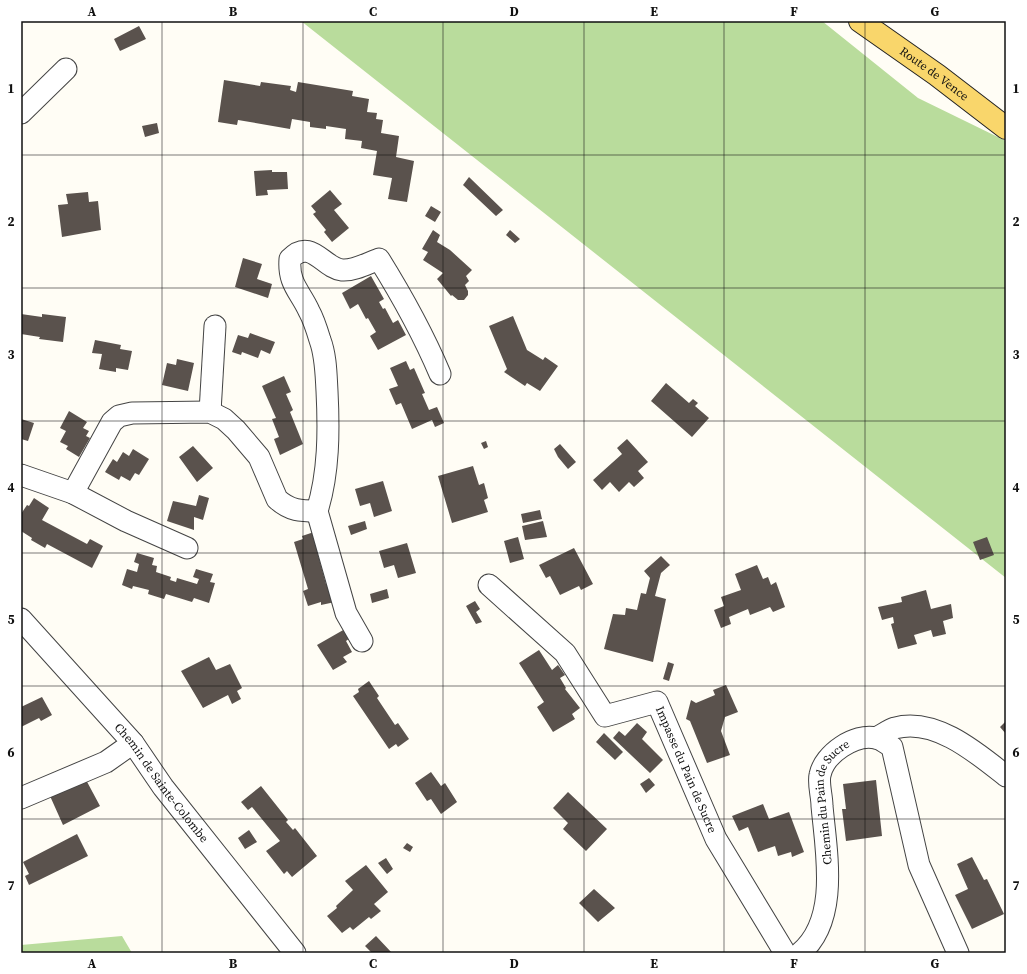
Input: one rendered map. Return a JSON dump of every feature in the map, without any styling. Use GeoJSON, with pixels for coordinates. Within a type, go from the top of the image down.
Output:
{"type":"FeatureCollection","features":[{"type":"Feature","properties":{"kind":"main road","name":"Route de Vence"},"geometry":{"type":"LineString","coordinates":[[860,21],[937,75],[1006,128]]}},
{"type":"Feature","properties":{"kind":"street"},"geometry":{"type":"LineString","coordinates":[[21,112],[66,69]]}},
{"type":"Feature","properties":{"kind":"street"},"geometry":{"type":"LineString","coordinates":[[362,641],[346,613],[317,511],[322,496],[329,426],[326,360],[309,310],[290,279],[290,259],[300,252],[309,252],[319,255],[331,266],[342,270],[354,269],[379,259],[401,294],[429,348],[440,374]]}},
{"type":"Feature","properties":{"kind":"street"},"geometry":{"type":"LineString","coordinates":[[210,412],[215,326]]}},
{"type":"Feature","properties":{"kind":"street"},"geometry":{"type":"LineString","coordinates":[[73,493],[112,422],[119,416],[132,413],[210,412],[224,419],[236,430],[259,457],[278,499],[283,504],[291,510],[317,511]]}},
{"type":"Feature","properties":{"kind":"street"},"geometry":{"type":"LineString","coordinates":[[21,475],[73,493],[126,521],[187,548]]}},
{"type":"Feature","properties":{"kind":"street","name":"Impasse du Pain de Sucre"},"geometry":{"type":"LineString","coordinates":[[489,585],[564,652],[605,716],[657,702],[716,839],[785,953]]}},
{"type":"Feature","properties":{"kind":"street","name":"Chemin de Sainte-Colombe"},"geometry":{"type":"LineString","coordinates":[[21,619],[133,743],[163,787],[295,953]]}},
{"type":"Feature","properties":{"kind":"street"},"geometry":{"type":"LineString","coordinates":[[876,738],[895,728],[916,727],[934,729],[980,755],[1006,776]]}},
{"type":"Feature","properties":{"kind":"street","name":"Chemin du Pain de Sucre"},"geometry":{"type":"LineString","coordinates":[[800,953],[810,945],[818,928],[829,892],[820,775],[830,755],[853,739],[876,738],[892,747],[919,865],[958,953]]}},
{"type":"Feature","properties":{"kind":"street"},"geometry":{"type":"LineString","coordinates":[[21,798],[106,762],[133,743]]}},
{"type":"Feature","properties":{"kind":"green space"},"geometry":{"type":"Polygon","coordinates":[[[301,21],[822,21],[918,98],[1006,141],[1006,578],[301,21]]]}},
{"type":"Feature","properties":{"kind":"green space"},"geometry":{"type":"Polygon","coordinates":[[[122,936],[132,953],[21,953],[21,945],[122,936]]]}},
{"type":"Feature","properties":{"kind":"building"},"geometry":{"type":"Polygon","coordinates":[[[139,26],[146,39],[120,51],[114,39],[139,26]]]}},
{"type":"Feature","properties":{"kind":"building"},"geometry":{"type":"Polygon","coordinates":[[[224,80],[260,86],[261,82],[291,86],[290,90],[296,92],[298,82],[353,91],[352,96],[369,99],[367,112],[377,113],[376,119],[383,120],[381,133],[399,136],[396,157],[414,161],[407,202],[388,199],[392,178],[373,175],[377,151],[361,148],[362,141],[345,139],[346,129],[326,126],[326,129],[310,127],[310,122],[292,119],[290,129],[238,120],[237,125],[218,122],[224,80]]]}},
{"type":"Feature","properties":{"kind":"building"},"geometry":{"type":"Polygon","coordinates":[[[157,123],[159,133],[145,137],[142,126],[157,123]]]}},
{"type":"Feature","properties":{"kind":"building"},"geometry":{"type":"Polygon","coordinates":[[[272,170],[272,172],[287,172],[288,189],[267,190],[268,195],[256,196],[254,171],[272,170]]]}},
{"type":"Feature","properties":{"kind":"building"},"geometry":{"type":"Polygon","coordinates":[[[469,177],[503,210],[496,216],[463,185],[469,177]]]}},
{"type":"Feature","properties":{"kind":"building"},"geometry":{"type":"Polygon","coordinates":[[[330,190],[342,204],[334,210],[349,228],[332,242],[324,232],[326,230],[313,214],[316,212],[311,206],[330,190]]]}},
{"type":"Feature","properties":{"kind":"building"},"geometry":{"type":"Polygon","coordinates":[[[88,192],[89,202],[98,201],[101,230],[62,237],[58,205],[68,204],[66,194],[88,192]]]}},
{"type":"Feature","properties":{"kind":"building"},"geometry":{"type":"Polygon","coordinates":[[[431,206],[441,212],[435,222],[425,216],[431,206]]]}},
{"type":"Feature","properties":{"kind":"building"},"geometry":{"type":"Polygon","coordinates":[[[433,230],[440,235],[437,242],[450,250],[472,270],[466,276],[469,281],[465,285],[468,295],[464,300],[458,300],[452,295],[451,296],[437,279],[443,273],[423,260],[428,252],[422,249],[433,230]]]}},
{"type":"Feature","properties":{"kind":"building"},"geometry":{"type":"Polygon","coordinates":[[[510,230],[520,239],[515,243],[506,235],[510,230]]]}},
{"type":"Feature","properties":{"kind":"building"},"geometry":{"type":"Polygon","coordinates":[[[243,258],[262,264],[257,279],[272,284],[268,298],[235,287],[243,258]]]}},
{"type":"Feature","properties":{"kind":"building"},"geometry":{"type":"Polygon","coordinates":[[[371,276],[384,299],[379,302],[383,309],[385,308],[393,323],[398,320],[406,335],[378,350],[370,336],[376,332],[368,318],[366,319],[358,304],[350,309],[342,293],[371,276]]]}},
{"type":"Feature","properties":{"kind":"building"},"geometry":{"type":"Polygon","coordinates":[[[21,314],[42,317],[42,314],[66,317],[63,342],[39,339],[40,337],[21,334],[21,314]]]}},
{"type":"Feature","properties":{"kind":"building"},"geometry":{"type":"Polygon","coordinates":[[[513,316],[527,350],[543,360],[545,357],[558,366],[540,391],[527,383],[525,386],[504,372],[507,369],[489,326],[513,316]]]}},
{"type":"Feature","properties":{"kind":"building"},"geometry":{"type":"Polygon","coordinates":[[[250,333],[275,342],[270,354],[261,350],[258,358],[242,352],[241,355],[232,352],[238,335],[248,338],[250,333]]]}},
{"type":"Feature","properties":{"kind":"building"},"geometry":{"type":"Polygon","coordinates":[[[95,340],[121,345],[120,349],[132,351],[128,370],[116,368],[116,372],[99,369],[102,354],[92,353],[95,340]]]}},
{"type":"Feature","properties":{"kind":"building"},"geometry":{"type":"Polygon","coordinates":[[[177,359],[194,363],[188,391],[162,385],[167,363],[176,365],[177,359]]]}},
{"type":"Feature","properties":{"kind":"building"},"geometry":{"type":"Polygon","coordinates":[[[406,361],[410,370],[414,368],[425,393],[422,394],[429,410],[437,407],[444,423],[435,427],[432,420],[412,429],[401,403],[396,405],[389,389],[398,386],[390,368],[406,361]]]}},
{"type":"Feature","properties":{"kind":"building"},"geometry":{"type":"Polygon","coordinates":[[[284,376],[291,392],[286,394],[293,410],[290,412],[303,444],[280,455],[274,439],[279,437],[272,419],[276,418],[262,386],[284,376]]]}},
{"type":"Feature","properties":{"kind":"building"},"geometry":{"type":"Polygon","coordinates":[[[666,383],[689,403],[693,399],[698,403],[695,406],[709,418],[692,437],[651,401],[666,383]]]}},
{"type":"Feature","properties":{"kind":"building"},"geometry":{"type":"Polygon","coordinates":[[[69,411],[87,422],[83,428],[89,431],[86,436],[90,438],[79,457],[66,449],[68,446],[60,442],[66,431],[60,428],[69,411]]]}},
{"type":"Feature","properties":{"kind":"building"},"geometry":{"type":"Polygon","coordinates":[[[21,419],[34,423],[28,441],[21,439],[21,419]]]}},
{"type":"Feature","properties":{"kind":"building"},"geometry":{"type":"Polygon","coordinates":[[[627,439],[648,462],[638,471],[644,478],[634,487],[629,482],[619,492],[610,482],[602,490],[593,480],[622,454],[617,448],[627,439]]]}},
{"type":"Feature","properties":{"kind":"building"},"geometry":{"type":"Polygon","coordinates":[[[486,441],[488,447],[484,449],[481,443],[486,441]]]}},
{"type":"Feature","properties":{"kind":"building"},"geometry":{"type":"Polygon","coordinates":[[[560,444],[576,462],[568,469],[558,457],[554,449],[560,444]]]}},
{"type":"Feature","properties":{"kind":"building"},"geometry":{"type":"Polygon","coordinates":[[[193,446],[213,468],[197,482],[179,457],[193,446]]]}},
{"type":"Feature","properties":{"kind":"building"},"geometry":{"type":"Polygon","coordinates":[[[133,449],[149,459],[139,475],[135,473],[130,481],[121,476],[119,480],[105,472],[113,459],[117,462],[123,452],[129,456],[133,449]]]}},
{"type":"Feature","properties":{"kind":"building"},"geometry":{"type":"Polygon","coordinates":[[[473,466],[479,485],[484,483],[488,498],[484,500],[488,512],[452,523],[438,476],[473,466]]]}},
{"type":"Feature","properties":{"kind":"building"},"geometry":{"type":"Polygon","coordinates":[[[383,481],[392,511],[374,517],[370,503],[360,506],[355,489],[383,481]]]}},
{"type":"Feature","properties":{"kind":"building"},"geometry":{"type":"Polygon","coordinates":[[[199,495],[209,498],[203,520],[194,517],[194,530],[167,521],[173,501],[196,506],[199,495]]]}},
{"type":"Feature","properties":{"kind":"building"},"geometry":{"type":"Polygon","coordinates":[[[34,498],[49,508],[42,520],[87,544],[90,539],[103,546],[92,568],[47,544],[45,548],[31,540],[32,538],[21,531],[21,514],[34,498]]]}},
{"type":"Feature","properties":{"kind":"building"},"geometry":{"type":"Polygon","coordinates":[[[540,510],[542,519],[523,523],[521,514],[540,510]]]}},
{"type":"Feature","properties":{"kind":"building"},"geometry":{"type":"Polygon","coordinates":[[[365,521],[367,529],[351,535],[348,526],[365,521]]]}},
{"type":"Feature","properties":{"kind":"building"},"geometry":{"type":"Polygon","coordinates":[[[543,521],[547,537],[525,540],[522,526],[543,521]]]}},
{"type":"Feature","properties":{"kind":"building"},"geometry":{"type":"Polygon","coordinates":[[[314,532],[319,550],[317,551],[326,584],[330,583],[335,602],[321,605],[321,602],[308,606],[303,591],[308,589],[294,542],[303,539],[302,536],[314,532]]]}},
{"type":"Feature","properties":{"kind":"building"},"geometry":{"type":"Polygon","coordinates":[[[518,537],[524,559],[510,563],[504,541],[518,537]]]}},
{"type":"Feature","properties":{"kind":"building"},"geometry":{"type":"Polygon","coordinates":[[[987,537],[994,555],[980,560],[973,542],[987,537]]]}},
{"type":"Feature","properties":{"kind":"building"},"geometry":{"type":"Polygon","coordinates":[[[407,543],[416,573],[398,578],[394,565],[384,568],[379,551],[407,543]]]}},
{"type":"Feature","properties":{"kind":"building"},"geometry":{"type":"Polygon","coordinates":[[[574,548],[593,584],[581,590],[579,586],[560,595],[550,576],[546,578],[539,565],[574,548]]]}},
{"type":"Feature","properties":{"kind":"building"},"geometry":{"type":"Polygon","coordinates":[[[137,553],[154,558],[152,565],[157,566],[156,572],[171,577],[170,580],[176,582],[177,578],[197,584],[199,579],[193,577],[196,569],[213,574],[210,582],[215,583],[209,603],[194,598],[192,602],[166,594],[164,599],[148,594],[149,590],[133,586],[132,589],[122,585],[127,569],[137,572],[139,564],[134,562],[137,553]]]}},
{"type":"Feature","properties":{"kind":"building"},"geometry":{"type":"Polygon","coordinates":[[[661,556],[670,565],[661,573],[655,596],[666,599],[653,662],[604,649],[613,614],[625,615],[626,608],[637,610],[641,593],[646,594],[650,578],[644,571],[661,556]]]}},
{"type":"Feature","properties":{"kind":"building"},"geometry":{"type":"Polygon","coordinates":[[[757,565],[763,579],[768,577],[771,585],[776,582],[785,607],[773,612],[770,607],[750,615],[748,609],[729,617],[731,624],[721,628],[714,610],[724,606],[721,597],[741,590],[735,574],[757,565]]]}},
{"type":"Feature","properties":{"kind":"building"},"geometry":{"type":"Polygon","coordinates":[[[387,589],[389,598],[372,603],[370,594],[387,589]]]}},
{"type":"Feature","properties":{"kind":"building"},"geometry":{"type":"Polygon","coordinates":[[[926,590],[931,609],[951,604],[953,618],[943,621],[946,634],[933,637],[931,630],[914,635],[917,644],[898,649],[891,624],[894,623],[893,617],[882,620],[878,607],[902,602],[901,597],[926,590]]]}},
{"type":"Feature","properties":{"kind":"building"},"geometry":{"type":"Polygon","coordinates":[[[475,601],[480,609],[476,612],[482,622],[476,624],[466,606],[475,601]]]}},
{"type":"Feature","properties":{"kind":"building"},"geometry":{"type":"Polygon","coordinates":[[[345,629],[350,638],[346,641],[352,652],[343,657],[347,662],[333,670],[317,645],[345,629]]]}},
{"type":"Feature","properties":{"kind":"building"},"geometry":{"type":"Polygon","coordinates":[[[539,650],[552,670],[558,665],[565,675],[560,678],[566,688],[565,689],[580,708],[572,714],[575,719],[553,732],[537,707],[544,702],[519,663],[539,650]]]}},
{"type":"Feature","properties":{"kind":"building"},"geometry":{"type":"Polygon","coordinates":[[[209,657],[216,670],[230,664],[242,688],[237,691],[241,699],[232,704],[228,695],[203,708],[181,671],[209,657]]]}},
{"type":"Feature","properties":{"kind":"building"},"geometry":{"type":"Polygon","coordinates":[[[668,662],[674,664],[669,681],[663,679],[668,662]]]}},
{"type":"Feature","properties":{"kind":"building"},"geometry":{"type":"Polygon","coordinates":[[[369,681],[379,696],[377,698],[395,725],[398,723],[409,739],[398,747],[396,744],[389,749],[353,696],[359,692],[358,689],[369,681]]]}},
{"type":"Feature","properties":{"kind":"building"},"geometry":{"type":"Polygon","coordinates":[[[726,685],[738,712],[725,717],[721,731],[730,755],[707,763],[690,721],[686,719],[691,700],[696,703],[715,695],[713,690],[726,685]]]}},
{"type":"Feature","properties":{"kind":"building"},"geometry":{"type":"Polygon","coordinates":[[[42,697],[52,715],[41,721],[39,718],[21,727],[21,707],[42,697]]]}},
{"type":"Feature","properties":{"kind":"building"},"geometry":{"type":"Polygon","coordinates":[[[1006,721],[1006,734],[1000,727],[1006,721]]]}},
{"type":"Feature","properties":{"kind":"building"},"geometry":{"type":"Polygon","coordinates":[[[637,723],[647,732],[642,739],[663,760],[650,773],[613,738],[619,731],[625,736],[637,723]]]}},
{"type":"Feature","properties":{"kind":"building"},"geometry":{"type":"Polygon","coordinates":[[[604,733],[623,752],[615,760],[596,742],[604,733]]]}},
{"type":"Feature","properties":{"kind":"building"},"geometry":{"type":"Polygon","coordinates":[[[431,772],[441,786],[445,783],[457,802],[441,814],[431,799],[427,801],[415,783],[431,772]]]}},
{"type":"Feature","properties":{"kind":"building"},"geometry":{"type":"Polygon","coordinates":[[[85,778],[100,806],[63,825],[50,796],[85,778]]]}},
{"type":"Feature","properties":{"kind":"building"},"geometry":{"type":"Polygon","coordinates":[[[649,778],[655,785],[646,793],[640,784],[649,778]]]}},
{"type":"Feature","properties":{"kind":"building"},"geometry":{"type":"Polygon","coordinates":[[[876,780],[882,836],[846,841],[842,809],[846,809],[843,784],[876,780]]]}},
{"type":"Feature","properties":{"kind":"building"},"geometry":{"type":"Polygon","coordinates":[[[261,786],[288,820],[286,822],[293,830],[295,828],[317,856],[292,877],[287,871],[284,874],[266,851],[280,841],[252,807],[248,810],[241,802],[261,786]]]}},
{"type":"Feature","properties":{"kind":"building"},"geometry":{"type":"Polygon","coordinates":[[[568,792],[607,829],[586,851],[563,829],[568,823],[553,808],[568,792]]]}},
{"type":"Feature","properties":{"kind":"building"},"geometry":{"type":"Polygon","coordinates":[[[763,804],[769,819],[789,812],[804,852],[792,857],[791,852],[778,856],[775,846],[758,852],[748,827],[739,831],[732,816],[763,804]]]}},
{"type":"Feature","properties":{"kind":"building"},"geometry":{"type":"Polygon","coordinates":[[[249,830],[257,842],[245,849],[238,838],[249,830]]]}},
{"type":"Feature","properties":{"kind":"building"},"geometry":{"type":"Polygon","coordinates":[[[77,834],[88,856],[29,885],[25,876],[29,874],[23,862],[77,834]]]}},
{"type":"Feature","properties":{"kind":"building"},"geometry":{"type":"Polygon","coordinates":[[[407,843],[413,847],[410,852],[403,848],[407,843]]]}},
{"type":"Feature","properties":{"kind":"building"},"geometry":{"type":"Polygon","coordinates":[[[972,857],[984,880],[987,879],[1004,914],[972,929],[955,895],[968,889],[957,864],[972,857]]]}},
{"type":"Feature","properties":{"kind":"building"},"geometry":{"type":"Polygon","coordinates":[[[386,858],[393,869],[387,874],[378,863],[386,858]]]}},
{"type":"Feature","properties":{"kind":"building"},"geometry":{"type":"Polygon","coordinates":[[[366,865],[388,892],[374,904],[381,911],[371,919],[369,917],[353,930],[350,927],[342,933],[327,916],[337,908],[336,906],[353,890],[345,881],[366,865]]]}},
{"type":"Feature","properties":{"kind":"building"},"geometry":{"type":"Polygon","coordinates":[[[594,889],[615,908],[598,922],[579,903],[594,889]]]}},
{"type":"Feature","properties":{"kind":"building"},"geometry":{"type":"Polygon","coordinates":[[[376,936],[392,953],[372,953],[365,946],[376,936]]]}}]}
